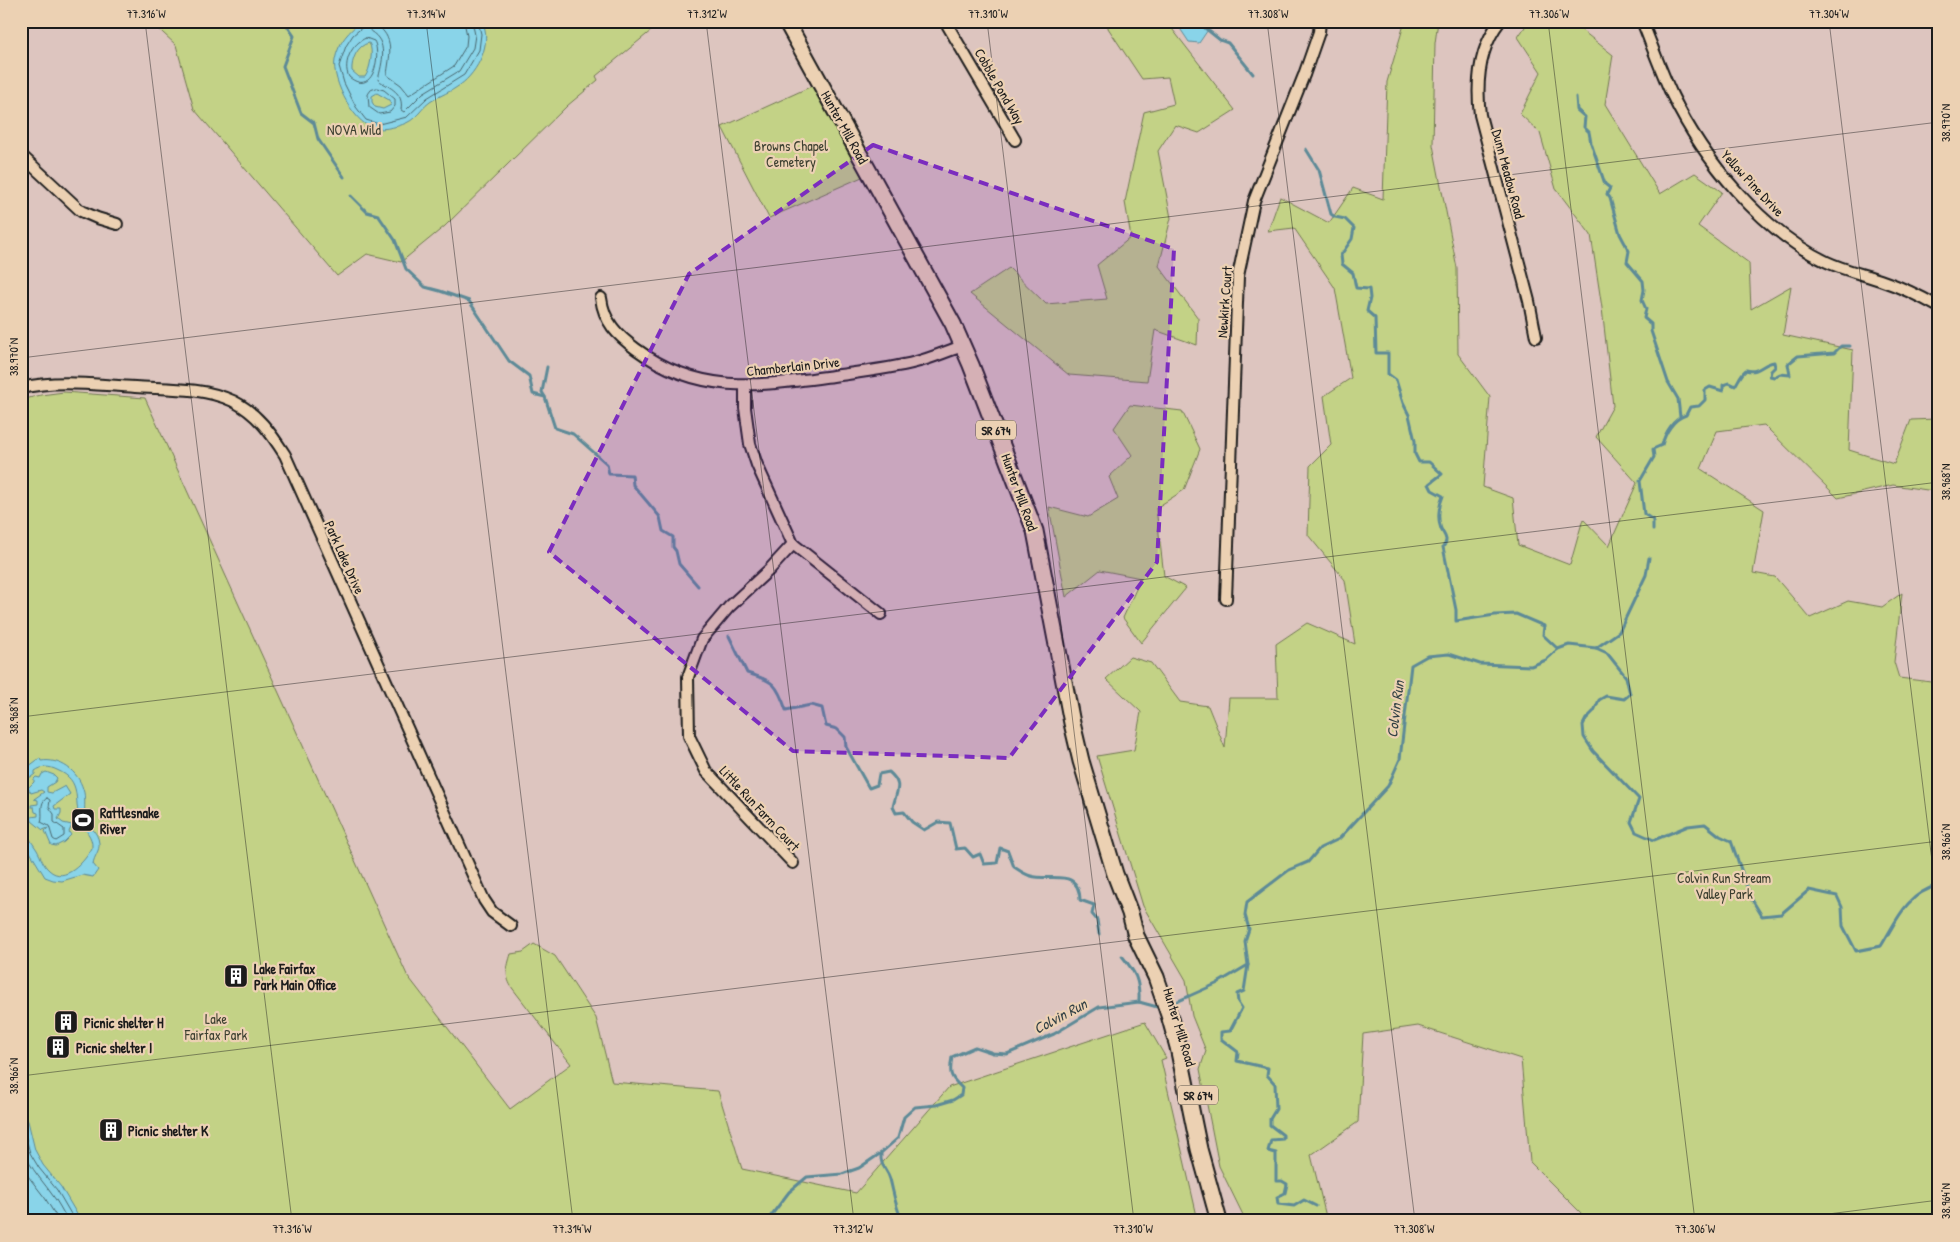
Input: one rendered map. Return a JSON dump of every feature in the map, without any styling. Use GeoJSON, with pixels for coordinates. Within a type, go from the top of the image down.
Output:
{"type":"FeatureCollection","features":[{"type":"Feature","properties":{"kind":"main road","name":"Hunter Mill Road"},"geometry":{"type":"LineString","coordinates":[[786,21],[909,242],[962,346],[1035,530],[1074,733],[1112,865],[1130,913],[1136,936],[1167,994],[1193,1067],[1206,1146],[1208,1180],[1219,1221]]}},
{"type":"Feature","properties":{"kind":"street","name":"Cobble Pond Way"},"geometry":{"type":"LineString","coordinates":[[945,21],[1015,140]]}},
{"type":"Feature","properties":{"kind":"street","name":"Newkirk Court"},"geometry":{"type":"LineString","coordinates":[[1226,599],[1238,276],[1254,201],[1304,75],[1319,32],[1320,21]]}},
{"type":"Feature","properties":{"kind":"street","name":"Dunn Meadow Road"},"geometry":{"type":"LineString","coordinates":[[1500,21],[1488,42],[1482,59],[1477,96],[1480,115],[1529,301],[1536,336]]}},
{"type":"Feature","properties":{"kind":"street","name":"Yellow Pine Drive"},"geometry":{"type":"LineString","coordinates":[[1642,21],[1665,80],[1686,122],[1724,175],[1760,214],[1775,228],[1809,253],[1845,269],[1920,296],[1939,307]]}},
{"type":"Feature","properties":{"kind":"street"},"geometry":{"type":"LineString","coordinates":[[22,158],[81,211],[117,224]]}},
{"type":"Feature","properties":{"kind":"street","name":"Chamberlain Drive"},"geometry":{"type":"LineString","coordinates":[[601,298],[606,319],[612,329],[642,354],[662,365],[695,378],[722,384],[745,386],[774,384],[891,367],[917,362],[962,346]]}},
{"type":"Feature","properties":{"kind":"street","name":"Park Lake Drive"},"geometry":{"type":"LineString","coordinates":[[21,388],[56,383],[195,390],[218,395],[233,401],[260,420],[285,455],[484,900],[492,912],[511,926]]}},
{"type":"Feature","properties":{"kind":"street"},"geometry":{"type":"LineString","coordinates":[[745,386],[746,430],[756,465],[792,544],[881,614]]}},
{"type":"Feature","properties":{"kind":"street","name":"Little Run Farm Court"},"geometry":{"type":"LineString","coordinates":[[792,544],[769,570],[729,607],[702,639],[688,677],[688,736],[706,771],[793,863]]}},
{"type":"Feature","properties":{"kind":"highlighted area"},"geometry":{"type":"Polygon","coordinates":[[[873,145],[1174,249],[1157,562],[1009,758],[793,751],[549,552],[689,274],[873,145]]]}},
{"type":"Feature","properties":{"kind":"green space","name":"NOVA Wild"},"geometry":{"type":"Polygon","coordinates":[[[150,21],[663,21],[596,76],[598,80],[567,106],[445,226],[401,262],[367,254],[337,276],[194,109],[176,45],[150,21]]]}},
{"type":"Feature","properties":{"kind":"green space"},"geometry":{"type":"Polygon","coordinates":[[[1108,21],[1166,21],[1235,110],[1199,133],[1175,125],[1158,151],[1171,218],[1159,266],[1198,318],[1197,345],[1155,330],[1147,381],[1069,375],[970,294],[1009,268],[1046,304],[1107,299],[1097,265],[1131,237],[1125,202],[1144,112],[1174,104],[1168,77],[1142,79],[1108,28],[1108,21]]]}},
{"type":"Feature","properties":{"kind":"green space","name":"Colvin Run Stream Valley Park"},"geometry":{"type":"Polygon","coordinates":[[[1405,21],[1438,21],[1435,43],[1433,145],[1457,268],[1458,354],[1490,397],[1483,487],[1513,498],[1518,545],[1570,565],[1583,519],[1609,546],[1637,483],[1596,437],[1613,406],[1602,308],[1591,235],[1556,189],[1540,133],[1520,114],[1541,72],[1518,37],[1529,21],[1576,21],[1579,28],[1613,55],[1605,104],[1660,194],[1695,173],[1722,192],[1698,226],[1749,263],[1751,309],[1791,286],[1783,335],[1853,350],[1849,450],[1894,464],[1911,420],[1936,419],[1939,416],[1939,477],[1934,491],[1893,485],[1838,498],[1764,425],[1717,431],[1701,469],[1764,510],[1753,573],[1775,577],[1810,618],[1848,601],[1882,607],[1902,593],[1894,662],[1899,678],[1939,683],[1939,1221],[1582,1221],[1581,1213],[1530,1162],[1521,1059],[1418,1026],[1363,1034],[1358,1122],[1311,1155],[1327,1221],[1246,1221],[1219,1166],[1200,1069],[1206,1051],[1192,1016],[1186,980],[1143,906],[1097,756],[1134,750],[1141,712],[1106,679],[1130,657],[1151,663],[1180,702],[1208,706],[1225,748],[1229,698],[1278,698],[1276,644],[1307,623],[1355,644],[1345,580],[1308,535],[1310,466],[1331,445],[1324,396],[1351,378],[1335,288],[1294,228],[1268,231],[1280,197],[1329,223],[1353,188],[1383,199],[1387,82],[1405,21]]]}},
{"type":"Feature","properties":{"kind":"green space","name":"Browns Chapel Cemetery"},"geometry":{"type":"Polygon","coordinates":[[[812,86],[862,177],[769,218],[722,127],[812,86]]]}},
{"type":"Feature","properties":{"kind":"green space","name":"Lake Fairfax Park"},"geometry":{"type":"Polygon","coordinates":[[[64,392],[145,398],[407,975],[510,1109],[571,1064],[508,980],[511,954],[523,952],[534,944],[555,956],[596,1018],[612,1082],[718,1091],[742,1169],[856,1193],[949,1087],[1145,1022],[1166,1058],[1161,1060],[1197,1216],[1203,1216],[1205,1221],[21,1221],[21,400],[64,392]]]}},
{"type":"Feature","properties":{"kind":"green space"},"geometry":{"type":"Polygon","coordinates":[[[1130,405],[1182,411],[1200,449],[1184,490],[1156,508],[1164,576],[1186,588],[1141,643],[1123,618],[1141,578],[1100,570],[1066,597],[1049,507],[1088,517],[1118,499],[1109,477],[1132,455],[1114,428],[1130,405]]]}},
{"type":"Feature","properties":{"kind":"water"},"geometry":{"type":"Polygon","coordinates":[[[363,21],[482,21],[485,29],[485,47],[478,65],[460,85],[430,102],[407,123],[378,129],[370,127],[361,121],[354,112],[341,91],[335,69],[336,54],[341,43],[363,21]],[[369,43],[358,50],[354,58],[352,71],[359,77],[365,77],[371,60],[369,43]],[[377,93],[372,96],[372,102],[375,107],[383,109],[391,105],[389,100],[377,93]]]}},
{"type":"Feature","properties":{"kind":"water"},"geometry":{"type":"Polygon","coordinates":[[[1175,21],[1214,21],[1199,43],[1189,42],[1175,21]]]}},
{"type":"Feature","properties":{"kind":"water","name":"Rattlesnake River"},"geometry":{"type":"Polygon","coordinates":[[[40,758],[41,761],[55,762],[67,767],[73,771],[81,783],[84,795],[85,816],[97,835],[99,843],[99,849],[93,864],[98,870],[93,877],[82,875],[62,881],[45,877],[21,837],[21,822],[45,866],[55,874],[61,875],[80,865],[92,848],[90,836],[80,820],[76,791],[71,779],[57,770],[43,767],[35,771],[35,774],[31,777],[26,777],[21,783],[21,772],[40,758]]]}},
{"type":"Feature","properties":{"kind":"water"},"geometry":{"type":"Polygon","coordinates":[[[46,772],[57,778],[55,782],[47,787],[47,792],[52,793],[65,786],[70,794],[54,806],[55,809],[61,809],[58,819],[63,823],[72,825],[69,832],[71,835],[64,842],[56,846],[51,845],[45,831],[48,828],[43,830],[32,821],[31,817],[38,816],[38,813],[35,812],[34,807],[31,807],[31,805],[38,804],[38,800],[34,799],[44,792],[41,790],[31,793],[28,788],[36,777],[40,778],[46,772]]]}},
{"type":"Feature","properties":{"kind":"water"},"geometry":{"type":"Polygon","coordinates":[[[21,1111],[28,1121],[35,1150],[43,1165],[61,1187],[81,1221],[21,1221],[21,1111]]]}},
{"type":"Feature","properties":{"kind":"waterway"},"geometry":{"type":"LineString","coordinates":[[284,21],[294,36],[283,66],[301,113],[314,123],[318,139],[344,177]]}},
{"type":"Feature","properties":{"kind":"waterway"},"geometry":{"type":"LineString","coordinates":[[1205,28],[1220,40],[1228,43],[1253,74]]}},
{"type":"Feature","properties":{"kind":"waterway"},"geometry":{"type":"LineString","coordinates":[[1576,97],[1577,110],[1585,117],[1584,127],[1589,132],[1605,184],[1610,188],[1607,194],[1610,198],[1620,234],[1629,251],[1627,262],[1643,281],[1642,300],[1646,309],[1644,318],[1651,324],[1651,331],[1668,382],[1678,399],[1680,417]]}},
{"type":"Feature","properties":{"kind":"waterway"},"geometry":{"type":"LineString","coordinates":[[1306,149],[1319,170],[1331,214],[1345,219],[1354,228],[1352,239],[1341,255],[1342,264],[1353,273],[1356,288],[1369,289],[1370,298],[1367,311],[1375,318],[1376,353],[1388,353],[1388,374],[1396,380],[1409,415],[1415,441],[1415,454],[1419,462],[1429,462],[1442,474],[1429,484],[1432,490],[1443,496],[1439,521],[1446,538],[1443,547],[1456,610],[1456,621],[1516,614],[1544,626],[1543,635],[1558,649]]}},
{"type":"Feature","properties":{"kind":"waterway"},"geometry":{"type":"LineString","coordinates":[[351,196],[367,212],[378,215],[395,240],[406,269],[425,287],[469,301],[509,361],[529,376],[533,394],[545,397],[555,428],[573,434],[607,464],[609,474],[632,475],[633,485],[660,517],[663,531],[673,537],[673,547],[679,564],[698,586]]}},
{"type":"Feature","properties":{"kind":"waterway"},"geometry":{"type":"LineString","coordinates":[[1653,530],[1653,520],[1644,514],[1640,481],[1654,457],[1653,449],[1662,445],[1670,427],[1686,415],[1690,407],[1699,406],[1705,400],[1705,390],[1710,387],[1723,391],[1723,385],[1729,383],[1735,386],[1746,370],[1754,371],[1774,362],[1775,367],[1771,371],[1770,376],[1790,375],[1788,364],[1798,356],[1834,353],[1841,346],[1850,346]]}},
{"type":"Feature","properties":{"kind":"waterway"},"geometry":{"type":"LineString","coordinates":[[545,397],[542,392],[547,367]]}},
{"type":"Feature","properties":{"kind":"waterway"},"geometry":{"type":"LineString","coordinates":[[1596,648],[1619,632],[1646,575],[1649,558]]}},
{"type":"Feature","properties":{"kind":"waterway"},"geometry":{"type":"LineString","coordinates":[[729,636],[747,673],[769,681],[780,694],[786,710],[811,705],[822,708],[826,726],[837,729],[845,737],[846,747],[869,788],[877,785],[879,774],[889,772],[894,777],[898,785],[893,807],[896,813],[904,812],[912,822],[924,830],[938,822],[950,823],[956,849],[965,848],[973,857],[980,854],[984,864],[997,863],[1000,848],[1008,851],[1014,867],[1027,875],[1069,879],[1075,883],[1080,900],[1094,905],[1092,914],[1097,920],[1099,934]]}},
{"type":"Feature","properties":{"kind":"waterway","name":"Colvin Run"},"geometry":{"type":"LineString","coordinates":[[1169,1005],[1216,984],[1248,965],[1245,941],[1249,929],[1245,915],[1247,902],[1289,870],[1308,862],[1320,848],[1339,839],[1388,786],[1400,759],[1411,665],[1427,656],[1449,654],[1480,664],[1531,666],[1546,660],[1558,649],[1569,645],[1596,648],[1607,653],[1626,677],[1630,694],[1624,699],[1606,696],[1599,700],[1594,711],[1583,725],[1584,737],[1593,751],[1639,799],[1631,822],[1636,832],[1654,840],[1688,826],[1705,824],[1720,836],[1731,841],[1751,898],[1762,916],[1781,914],[1809,890],[1837,896],[1842,907],[1843,926],[1856,951],[1881,946],[1910,901],[1928,889],[1939,885]]}},
{"type":"Feature","properties":{"kind":"waterway"},"geometry":{"type":"LineString","coordinates":[[1122,956],[1136,977],[1139,988],[1139,1002]]}},
{"type":"Feature","properties":{"kind":"waterway"},"geometry":{"type":"LineString","coordinates":[[1248,965],[1244,991],[1237,994],[1238,1002],[1242,1008],[1230,1031],[1221,1032],[1221,1039],[1238,1052],[1237,1061],[1268,1068],[1267,1075],[1275,1084],[1276,1109],[1270,1119],[1270,1125],[1283,1135],[1283,1139],[1271,1140],[1268,1151],[1276,1153],[1276,1181],[1282,1181],[1287,1184],[1285,1193],[1277,1197],[1278,1204],[1294,1206],[1304,1200],[1316,1206]]}},
{"type":"Feature","properties":{"kind":"waterway","name":"Colvin Run"},"geometry":{"type":"LineString","coordinates":[[767,1221],[789,1192],[807,1177],[842,1174],[859,1168],[881,1153],[898,1138],[904,1117],[915,1107],[936,1105],[953,1100],[961,1095],[962,1088],[951,1075],[952,1057],[975,1047],[993,1053],[1007,1054],[1054,1034],[1099,1007],[1139,1002],[1161,1008]]}},
{"type":"Feature","properties":{"kind":"waterway"},"geometry":{"type":"LineString","coordinates":[[881,1154],[902,1221]]}},
{"type":"Feature","properties":{"kind":"place","name":"Rattlesnake River"},"geometry":{"type":"Point","coordinates":[83,820]}},
{"type":"Feature","properties":{"kind":"place","name":"Lake Fairfax Park Main Office"},"geometry":{"type":"Point","coordinates":[236,976]}},
{"type":"Feature","properties":{"kind":"place","name":"Picnic shelter H"},"geometry":{"type":"Point","coordinates":[66,1022]}},
{"type":"Feature","properties":{"kind":"place","name":"Picnic shelter I"},"geometry":{"type":"Point","coordinates":[58,1047]}},
{"type":"Feature","properties":{"kind":"place","name":"Picnic shelter K"},"geometry":{"type":"Point","coordinates":[111,1130]}}]}
